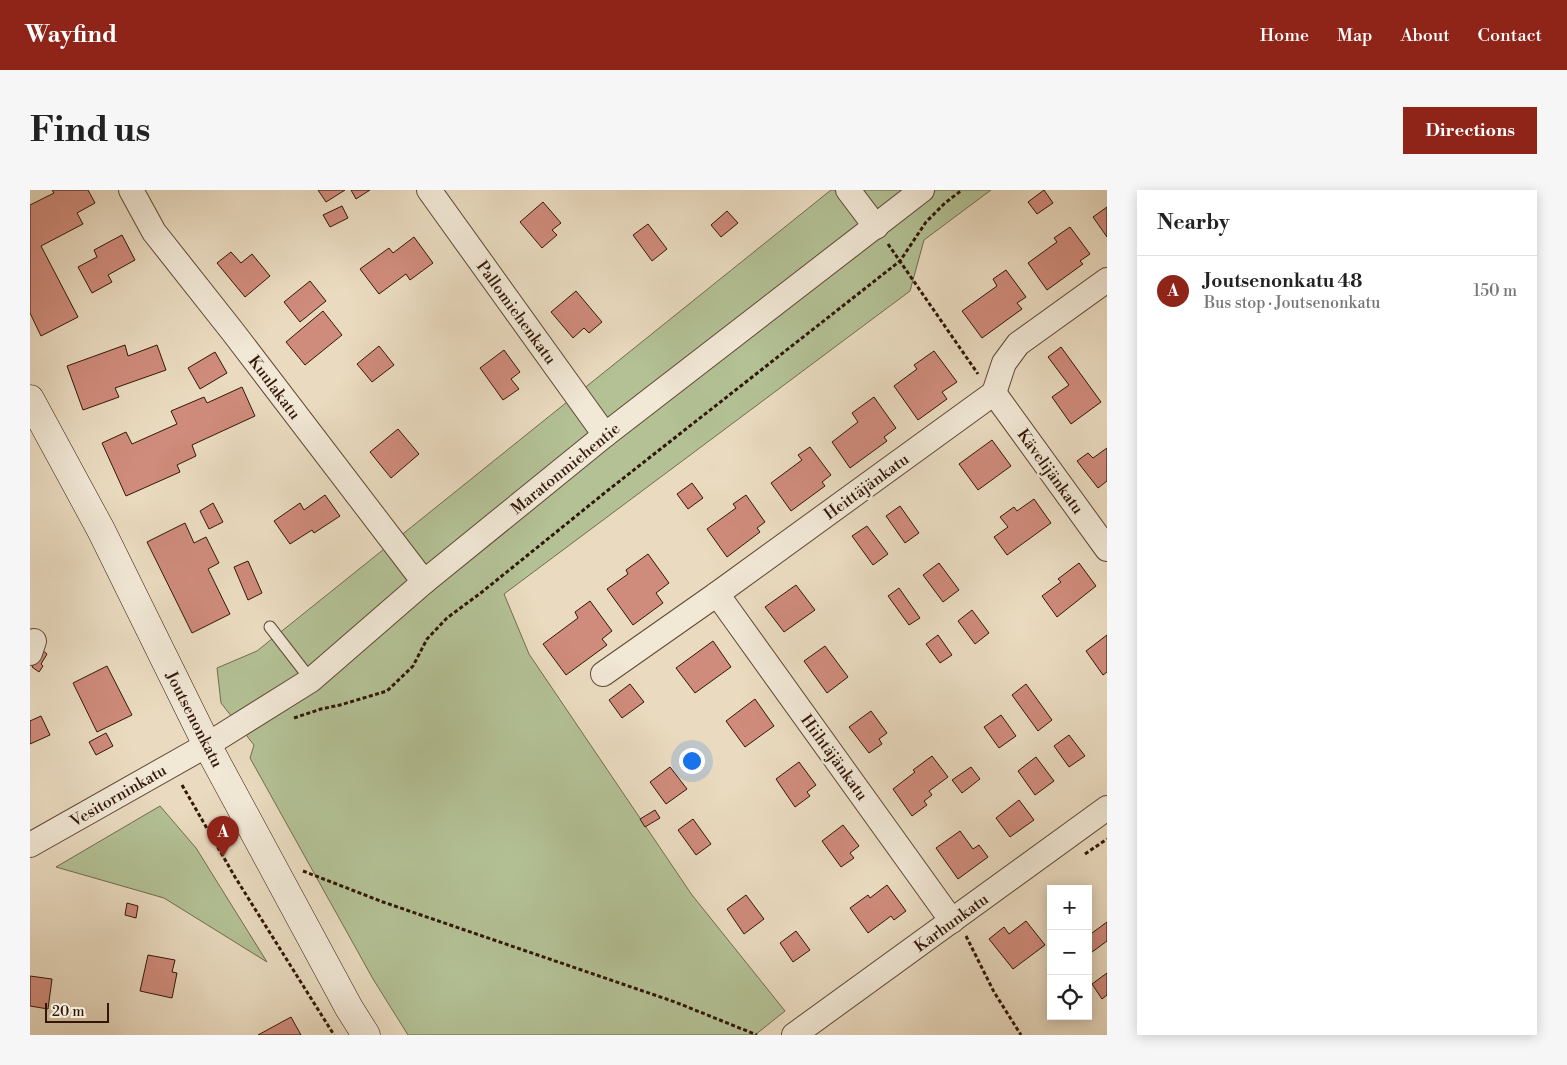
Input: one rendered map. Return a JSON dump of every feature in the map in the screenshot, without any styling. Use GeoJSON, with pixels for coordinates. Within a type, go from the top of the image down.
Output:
{"type":"FeatureCollection","features":[{"type":"Feature","properties":{"kind":"main road","name":"Joutsenonkatu"},"geometry":{"type":"LineString","coordinates":[[30,399],[101,530],[207,745],[366,1035]]}},
{"type":"Feature","properties":{"kind":"street","name":"Kuulakatu"},"geometry":{"type":"LineString","coordinates":[[130,190],[154,232],[424,582]]}},
{"type":"Feature","properties":{"kind":"street","name":"Pallomiehenkatu"},"geometry":{"type":"LineString","coordinates":[[429,190],[605,435]]}},
{"type":"Feature","properties":{"kind":"street"},"geometry":{"type":"LineString","coordinates":[[848,190],[876,227]]}},
{"type":"Feature","properties":{"kind":"street","name":"Maratonmiehentie"},"geometry":{"type":"LineString","coordinates":[[207,745],[311,680],[424,582],[605,435],[922,190]]}},
{"type":"Feature","properties":{"kind":"street"},"geometry":{"type":"LineString","coordinates":[[994,394],[1004,363],[1018,344],[1107,280]]}},
{"type":"Feature","properties":{"kind":"street","name":"Kävelijänkatu"},"geometry":{"type":"LineString","coordinates":[[994,394],[1107,549]]}},
{"type":"Feature","properties":{"kind":"street","name":"Heittäjänkatu"},"geometry":{"type":"LineString","coordinates":[[603,674],[718,594],[994,394]]}},
{"type":"Feature","properties":{"kind":"street","name":"Hiihtäjänkatu"},"geometry":{"type":"LineString","coordinates":[[718,594],[954,920]]}},
{"type":"Feature","properties":{"kind":"street","name":"Vesitorninkatu"},"geometry":{"type":"LineString","coordinates":[[34,840],[207,745]]}},
{"type":"Feature","properties":{"kind":"street","name":"Karhunkatu"},"geometry":{"type":"LineString","coordinates":[[794,1035],[1107,808]]}},
{"type":"Feature","properties":{"kind":"lane"},"geometry":{"type":"LineString","coordinates":[[270,627],[311,680]]}},
{"type":"Feature","properties":{"kind":"path"},"geometry":{"type":"LineString","coordinates":[[293,719],[321,709],[388,691],[413,666],[427,639],[447,618],[900,261],[926,222],[945,203],[962,190]]}},
{"type":"Feature","properties":{"kind":"path"},"geometry":{"type":"LineString","coordinates":[[876,227],[972,366],[994,394]]}},
{"type":"Feature","properties":{"kind":"path"},"geometry":{"type":"LineString","coordinates":[[171,765],[235,877],[334,1035]]}},
{"type":"Feature","properties":{"kind":"path"},"geometry":{"type":"LineString","coordinates":[[268,858],[383,902],[675,1002],[757,1035]]}},
{"type":"Feature","properties":{"kind":"path"},"geometry":{"type":"LineString","coordinates":[[954,920],[994,992],[1021,1035]]}},
{"type":"Feature","properties":{"kind":"green space"},"geometry":{"type":"Polygon","coordinates":[[[831,190],[991,190],[924,240],[910,291],[504,594],[529,654],[692,895],[785,1011],[755,1035],[408,1035],[373,979],[250,758],[254,745],[221,703],[217,668],[257,651],[831,190]]]}},
{"type":"Feature","properties":{"kind":"green space"},"geometry":{"type":"Polygon","coordinates":[[[160,806],[196,848],[267,962],[164,898],[56,867],[160,806]]]}},
{"type":"Feature","properties":{"kind":"building"},"geometry":{"type":"Polygon","coordinates":[[[52,190],[88,190],[95,203],[77,213],[83,224],[41,246],[78,317],[41,336],[30,313],[30,205],[54,193],[52,190]]]}},
{"type":"Feature","properties":{"kind":"building"},"geometry":{"type":"Polygon","coordinates":[[[318,190],[345,190],[326,202],[318,190]]]}},
{"type":"Feature","properties":{"kind":"building"},"geometry":{"type":"Polygon","coordinates":[[[351,190],[370,190],[356,199],[351,190]]]}},
{"type":"Feature","properties":{"kind":"building"},"geometry":{"type":"Polygon","coordinates":[[[1044,190],[1053,203],[1037,214],[1028,202],[1044,190]]]}},
{"type":"Feature","properties":{"kind":"building"},"geometry":{"type":"Polygon","coordinates":[[[543,202],[561,223],[552,230],[557,235],[542,248],[520,222],[543,202]]]}},
{"type":"Feature","properties":{"kind":"building"},"geometry":{"type":"Polygon","coordinates":[[[342,206],[348,218],[330,227],[323,215],[342,206]]]}},
{"type":"Feature","properties":{"kind":"building"},"geometry":{"type":"Polygon","coordinates":[[[1107,207],[1107,237],[1093,217],[1107,207]]]}},
{"type":"Feature","properties":{"kind":"building"},"geometry":{"type":"Polygon","coordinates":[[[727,211],[738,223],[721,237],[711,225],[727,211]]]}},
{"type":"Feature","properties":{"kind":"building"},"geometry":{"type":"Polygon","coordinates":[[[648,224],[667,249],[652,261],[633,235],[648,224]]]}},
{"type":"Feature","properties":{"kind":"building"},"geometry":{"type":"Polygon","coordinates":[[[1070,227],[1090,254],[1080,261],[1083,264],[1047,290],[1028,263],[1057,242],[1054,238],[1070,227]]]}},
{"type":"Feature","properties":{"kind":"building"},"geometry":{"type":"Polygon","coordinates":[[[122,235],[135,260],[108,275],[112,282],[92,293],[78,267],[97,257],[94,250],[122,235]]]}},
{"type":"Feature","properties":{"kind":"building"},"geometry":{"type":"Polygon","coordinates":[[[414,237],[433,263],[410,280],[406,274],[379,294],[360,269],[389,248],[393,253],[414,237]]]}},
{"type":"Feature","properties":{"kind":"building"},"geometry":{"type":"Polygon","coordinates":[[[231,252],[241,263],[252,254],[270,276],[245,297],[217,263],[231,252]]]}},
{"type":"Feature","properties":{"kind":"building"},"geometry":{"type":"Polygon","coordinates":[[[1006,270],[1026,297],[1017,303],[1022,309],[982,338],[962,311],[997,286],[993,279],[1006,270]]]}},
{"type":"Feature","properties":{"kind":"building"},"geometry":{"type":"Polygon","coordinates":[[[310,281],[326,301],[300,322],[284,302],[310,281]]]}},
{"type":"Feature","properties":{"kind":"building"},"geometry":{"type":"Polygon","coordinates":[[[576,291],[602,322],[589,333],[584,328],[573,338],[551,312],[576,291]]]}},
{"type":"Feature","properties":{"kind":"building"},"geometry":{"type":"Polygon","coordinates":[[[323,311],[342,335],[305,365],[286,342],[323,311]]]}},
{"type":"Feature","properties":{"kind":"building"},"geometry":{"type":"Polygon","coordinates":[[[125,345],[128,356],[157,345],[166,370],[115,388],[119,397],[83,410],[67,366],[125,345]]]}},
{"type":"Feature","properties":{"kind":"building"},"geometry":{"type":"Polygon","coordinates":[[[379,346],[394,365],[372,382],[357,364],[379,346]]]}},
{"type":"Feature","properties":{"kind":"building"},"geometry":{"type":"Polygon","coordinates":[[[1061,347],[1101,402],[1071,424],[1052,397],[1069,385],[1048,357],[1061,347]]]}},
{"type":"Feature","properties":{"kind":"building"},"geometry":{"type":"Polygon","coordinates":[[[504,350],[520,372],[511,379],[519,389],[503,400],[480,368],[504,350]]]}},
{"type":"Feature","properties":{"kind":"building"},"geometry":{"type":"Polygon","coordinates":[[[934,351],[957,382],[942,392],[947,399],[918,420],[894,386],[917,369],[914,365],[934,351]]]}},
{"type":"Feature","properties":{"kind":"building"},"geometry":{"type":"Polygon","coordinates":[[[215,352],[227,373],[200,389],[188,368],[215,352]]]}},
{"type":"Feature","properties":{"kind":"building"},"geometry":{"type":"Polygon","coordinates":[[[242,387],[255,416],[192,445],[196,456],[177,465],[180,472],[126,496],[102,443],[126,432],[132,444],[177,424],[171,411],[204,397],[207,403],[242,387]]]}},
{"type":"Feature","properties":{"kind":"building"},"geometry":{"type":"Polygon","coordinates":[[[874,397],[896,428],[884,437],[887,441],[850,468],[832,442],[858,422],[852,413],[874,397]]]}},
{"type":"Feature","properties":{"kind":"building"},"geometry":{"type":"Polygon","coordinates":[[[398,429],[419,454],[391,478],[370,452],[398,429]]]}},
{"type":"Feature","properties":{"kind":"building"},"geometry":{"type":"Polygon","coordinates":[[[992,440],[1011,466],[978,490],[959,464],[992,440]]]}},
{"type":"Feature","properties":{"kind":"building"},"geometry":{"type":"Polygon","coordinates":[[[810,447],[831,475],[822,482],[825,486],[791,511],[771,483],[802,460],[798,455],[810,447]]]}},
{"type":"Feature","properties":{"kind":"building"},"geometry":{"type":"Polygon","coordinates":[[[1107,448],[1107,481],[1098,488],[1077,461],[1088,453],[1093,458],[1107,448]]]}},
{"type":"Feature","properties":{"kind":"building"},"geometry":{"type":"Polygon","coordinates":[[[692,483],[703,498],[688,509],[677,494],[692,483]]]}},
{"type":"Feature","properties":{"kind":"building"},"geometry":{"type":"Polygon","coordinates":[[[325,495],[340,516],[314,533],[312,530],[290,544],[274,521],[300,503],[304,510],[325,495]]]}},
{"type":"Feature","properties":{"kind":"building"},"geometry":{"type":"Polygon","coordinates":[[[746,495],[765,522],[757,528],[760,532],[727,557],[707,529],[736,508],[733,504],[746,495]]]}},
{"type":"Feature","properties":{"kind":"building"},"geometry":{"type":"Polygon","coordinates":[[[1034,499],[1051,523],[1007,555],[994,537],[1008,527],[1000,517],[1014,507],[1017,511],[1034,499]]]}},
{"type":"Feature","properties":{"kind":"building"},"geometry":{"type":"Polygon","coordinates":[[[213,503],[223,522],[209,529],[200,511],[213,503]]]}},
{"type":"Feature","properties":{"kind":"building"},"geometry":{"type":"Polygon","coordinates":[[[900,506],[919,533],[905,543],[886,516],[900,506]]]}},
{"type":"Feature","properties":{"kind":"building"},"geometry":{"type":"Polygon","coordinates":[[[185,523],[194,543],[206,537],[219,563],[208,569],[230,614],[192,633],[147,542],[185,523]]]}},
{"type":"Feature","properties":{"kind":"building"},"geometry":{"type":"Polygon","coordinates":[[[867,526],[888,554],[873,565],[852,536],[867,526]]]}},
{"type":"Feature","properties":{"kind":"building"},"geometry":{"type":"Polygon","coordinates":[[[648,554],[669,583],[656,593],[663,603],[633,625],[607,589],[628,574],[626,570],[648,554]]]}},
{"type":"Feature","properties":{"kind":"building"},"geometry":{"type":"Polygon","coordinates":[[[248,561],[262,593],[248,600],[234,567],[248,561]]]}},
{"type":"Feature","properties":{"kind":"building"},"geometry":{"type":"Polygon","coordinates":[[[939,563],[959,590],[943,602],[923,575],[939,563]]]}},
{"type":"Feature","properties":{"kind":"building"},"geometry":{"type":"Polygon","coordinates":[[[1079,563],[1096,586],[1057,617],[1042,596],[1061,582],[1058,579],[1079,563]]]}},
{"type":"Feature","properties":{"kind":"building"},"geometry":{"type":"Polygon","coordinates":[[[796,585],[815,610],[784,632],[765,607],[796,585]]]}},
{"type":"Feature","properties":{"kind":"building"},"geometry":{"type":"Polygon","coordinates":[[[899,588],[920,618],[909,625],[888,596],[899,588]]]}},
{"type":"Feature","properties":{"kind":"building"},"geometry":{"type":"Polygon","coordinates":[[[590,601],[612,631],[602,639],[607,645],[566,675],[543,644],[578,618],[575,612],[590,601]]]}},
{"type":"Feature","properties":{"kind":"building"},"geometry":{"type":"Polygon","coordinates":[[[972,610],[989,633],[975,644],[958,621],[972,610]]]}},
{"type":"Feature","properties":{"kind":"building"},"geometry":{"type":"Polygon","coordinates":[[[938,635],[952,655],[940,663],[926,644],[938,635]]]}},
{"type":"Feature","properties":{"kind":"building"},"geometry":{"type":"Polygon","coordinates":[[[1107,635],[1107,672],[1103,675],[1086,651],[1107,635]]]}},
{"type":"Feature","properties":{"kind":"building"},"geometry":{"type":"Polygon","coordinates":[[[713,641],[731,667],[695,693],[676,668],[713,641]]]}},
{"type":"Feature","properties":{"kind":"building"},"geometry":{"type":"Polygon","coordinates":[[[825,646],[848,677],[827,693],[804,661],[825,646]]]}},
{"type":"Feature","properties":{"kind":"building"},"geometry":{"type":"Polygon","coordinates":[[[42,650],[47,654],[39,672],[32,667],[42,650]]]}},
{"type":"Feature","properties":{"kind":"building"},"geometry":{"type":"Polygon","coordinates":[[[107,666],[132,715],[97,732],[73,683],[107,666]]]}},
{"type":"Feature","properties":{"kind":"building"},"geometry":{"type":"Polygon","coordinates":[[[630,684],[644,702],[622,718],[609,700],[630,684]]]}},
{"type":"Feature","properties":{"kind":"building"},"geometry":{"type":"Polygon","coordinates":[[[1026,684],[1052,720],[1038,731],[1012,695],[1026,684]]]}},
{"type":"Feature","properties":{"kind":"building"},"geometry":{"type":"Polygon","coordinates":[[[755,699],[774,726],[745,747],[726,721],[755,699]]]}},
{"type":"Feature","properties":{"kind":"building"},"geometry":{"type":"Polygon","coordinates":[[[871,711],[887,733],[879,739],[882,744],[869,753],[849,727],[871,711]]]}},
{"type":"Feature","properties":{"kind":"building"},"geometry":{"type":"Polygon","coordinates":[[[1001,715],[1016,736],[999,748],[984,727],[1001,715]]]}},
{"type":"Feature","properties":{"kind":"building"},"geometry":{"type":"Polygon","coordinates":[[[41,716],[50,735],[30,744],[30,721],[41,716]]]}},
{"type":"Feature","properties":{"kind":"building"},"geometry":{"type":"Polygon","coordinates":[[[106,733],[113,746],[96,755],[89,742],[106,733]]]}},
{"type":"Feature","properties":{"kind":"building"},"geometry":{"type":"Polygon","coordinates":[[[1069,735],[1085,756],[1069,767],[1054,746],[1069,735]]]}},
{"type":"Feature","properties":{"kind":"building"},"geometry":{"type":"Polygon","coordinates":[[[932,756],[948,777],[929,791],[932,795],[924,801],[927,805],[912,816],[893,789],[915,772],[913,770],[932,756]]]}},
{"type":"Feature","properties":{"kind":"building"},"geometry":{"type":"Polygon","coordinates":[[[1036,757],[1054,781],[1035,795],[1018,771],[1036,757]]]}},
{"type":"Feature","properties":{"kind":"building"},"geometry":{"type":"Polygon","coordinates":[[[799,762],[816,785],[807,792],[810,796],[795,807],[776,779],[799,762]]]}},
{"type":"Feature","properties":{"kind":"building"},"geometry":{"type":"Polygon","coordinates":[[[670,767],[687,789],[666,804],[650,782],[670,767]]]}},
{"type":"Feature","properties":{"kind":"building"},"geometry":{"type":"Polygon","coordinates":[[[971,767],[980,779],[962,793],[952,780],[971,767]]]}},
{"type":"Feature","properties":{"kind":"building"},"geometry":{"type":"Polygon","coordinates":[[[1019,800],[1034,820],[1010,837],[996,818],[1019,800]]]}},
{"type":"Feature","properties":{"kind":"building"},"geometry":{"type":"Polygon","coordinates":[[[655,810],[660,818],[645,827],[640,819],[655,810]]]}},
{"type":"Feature","properties":{"kind":"building"},"geometry":{"type":"Polygon","coordinates":[[[693,819],[711,844],[696,855],[678,830],[693,819]]]}},
{"type":"Feature","properties":{"kind":"building"},"geometry":{"type":"Polygon","coordinates":[[[843,825],[859,846],[850,853],[854,858],[841,867],[822,841],[843,825]]]}},
{"type":"Feature","properties":{"kind":"building"},"geometry":{"type":"Polygon","coordinates":[[[960,831],[973,849],[979,845],[988,857],[958,879],[936,848],[960,831]]]}},
{"type":"Feature","properties":{"kind":"building"},"geometry":{"type":"Polygon","coordinates":[[[887,885],[906,911],[894,920],[891,916],[868,933],[850,908],[868,895],[870,898],[887,885]]]}},
{"type":"Feature","properties":{"kind":"building"},"geometry":{"type":"Polygon","coordinates":[[[746,895],[764,919],[744,934],[727,909],[746,895]]]}},
{"type":"Feature","properties":{"kind":"building"},"geometry":{"type":"Polygon","coordinates":[[[127,903],[138,906],[136,918],[125,915],[127,903]]]}},
{"type":"Feature","properties":{"kind":"building"},"geometry":{"type":"Polygon","coordinates":[[[1026,921],[1045,945],[1013,969],[989,939],[1004,927],[1009,934],[1026,921]]]}},
{"type":"Feature","properties":{"kind":"building"},"geometry":{"type":"Polygon","coordinates":[[[1107,922],[1107,941],[1092,952],[1092,933],[1107,922]]]}},
{"type":"Feature","properties":{"kind":"building"},"geometry":{"type":"Polygon","coordinates":[[[796,931],[810,950],[793,962],[780,943],[796,931]]]}},
{"type":"Feature","properties":{"kind":"building"},"geometry":{"type":"Polygon","coordinates":[[[148,955],[175,960],[172,972],[177,973],[172,998],[140,991],[148,955]]]}},
{"type":"Feature","properties":{"kind":"building"},"geometry":{"type":"Polygon","coordinates":[[[1107,973],[1107,995],[1102,999],[1092,984],[1107,973]]]}},
{"type":"Feature","properties":{"kind":"building"},"geometry":{"type":"Polygon","coordinates":[[[30,976],[52,979],[48,1009],[30,1006],[30,976]]]}},
{"type":"Feature","properties":{"kind":"building"},"geometry":{"type":"Polygon","coordinates":[[[291,1017],[301,1035],[258,1035],[291,1017]]]}},
{"type":"Feature","properties":{"kind":"place","name":"Joutsenonkatu 48"},"geometry":{"type":"Point","coordinates":[223,857]}}]}
